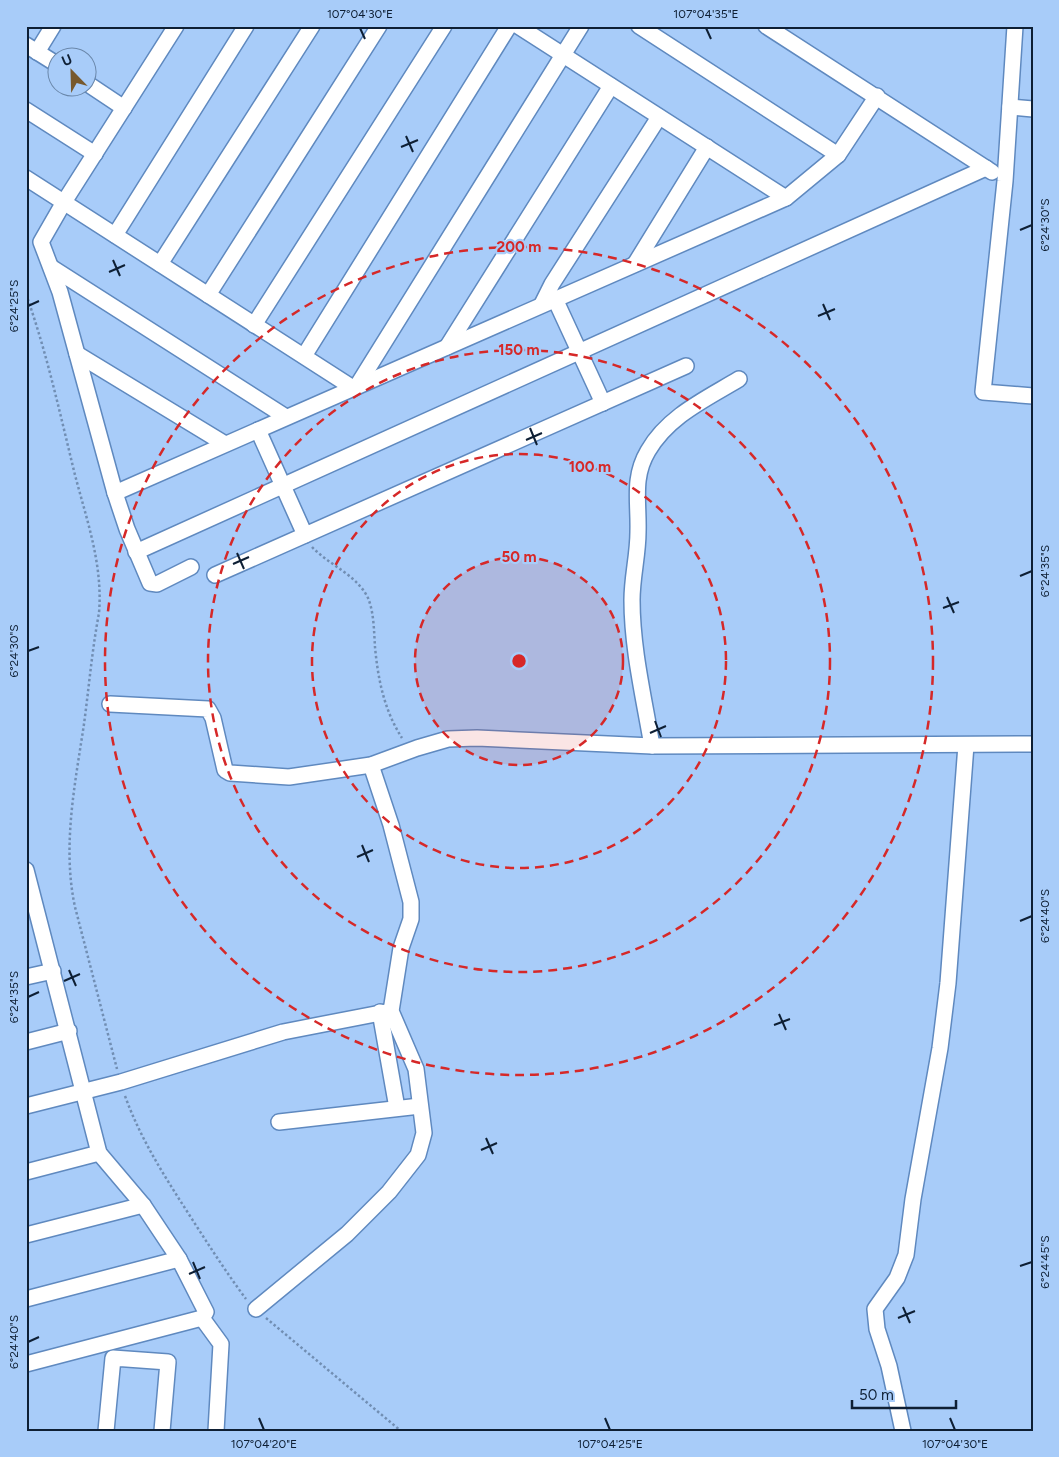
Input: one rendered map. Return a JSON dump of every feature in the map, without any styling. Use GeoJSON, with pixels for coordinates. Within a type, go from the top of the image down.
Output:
{"type":"FeatureCollection","features":[{"type":"Feature","properties":{"kind":"street"},"geometry":{"type":"LineString","coordinates":[[48,58],[32,48],[53,26]]}},
{"type":"Feature","properties":{"kind":"street"},"geometry":{"type":"LineString","coordinates":[[176,26],[64,202],[42,242],[60,292],[115,493],[136,552],[150,583],[153,584],[191,567]]}},
{"type":"Feature","properties":{"kind":"street"},"geometry":{"type":"LineString","coordinates":[[115,235],[246,26]]}},
{"type":"Feature","properties":{"kind":"street"},"geometry":{"type":"LineString","coordinates":[[160,264],[312,26]]}},
{"type":"Feature","properties":{"kind":"street"},"geometry":{"type":"LineString","coordinates":[[208,295],[379,26]]}},
{"type":"Feature","properties":{"kind":"street"},"geometry":{"type":"LineString","coordinates":[[254,324],[444,26]]}},
{"type":"Feature","properties":{"kind":"street"},"geometry":{"type":"LineString","coordinates":[[304,356],[509,26]]}},
{"type":"Feature","properties":{"kind":"street"},"geometry":{"type":"LineString","coordinates":[[518,26],[786,198]]}},
{"type":"Feature","properties":{"kind":"street"},"geometry":{"type":"LineString","coordinates":[[355,387],[581,26]]}},
{"type":"Feature","properties":{"kind":"street"},"geometry":{"type":"LineString","coordinates":[[639,26],[838,155]]}},
{"type":"Feature","properties":{"kind":"street"},"geometry":{"type":"LineString","coordinates":[[766,26],[877,96],[1005,181]]}},
{"type":"Feature","properties":{"kind":"street"},"geometry":{"type":"LineString","coordinates":[[1015,26],[1005,181],[982,392],[1033,396]]}},
{"type":"Feature","properties":{"kind":"street"},"geometry":{"type":"LineString","coordinates":[[447,346],[611,86]]}},
{"type":"Feature","properties":{"kind":"street"},"geometry":{"type":"LineString","coordinates":[[98,91],[124,108]]}},
{"type":"Feature","properties":{"kind":"street"},"geometry":{"type":"LineString","coordinates":[[115,493],[786,198],[838,155],[877,96]]}},
{"type":"Feature","properties":{"kind":"street"},"geometry":{"type":"LineString","coordinates":[[1010,107],[1033,109]]}},
{"type":"Feature","properties":{"kind":"street"},"geometry":{"type":"LineString","coordinates":[[26,110],[95,154]]}},
{"type":"Feature","properties":{"kind":"street"},"geometry":{"type":"LineString","coordinates":[[603,403],[579,352],[549,302],[552,284],[660,117]]}},
{"type":"Feature","properties":{"kind":"street"},"geometry":{"type":"LineString","coordinates":[[635,264],[706,147]]}},
{"type":"Feature","properties":{"kind":"street"},"geometry":{"type":"LineString","coordinates":[[136,552],[986,168]]}},
{"type":"Feature","properties":{"kind":"street"},"geometry":{"type":"LineString","coordinates":[[26,178],[355,387]]}},
{"type":"Feature","properties":{"kind":"street"},"geometry":{"type":"LineString","coordinates":[[51,267],[286,417]]}},
{"type":"Feature","properties":{"kind":"street"},"geometry":{"type":"LineString","coordinates":[[77,354],[224,444]]}},
{"type":"Feature","properties":{"kind":"street"},"geometry":{"type":"LineString","coordinates":[[215,575],[686,366]]}},
{"type":"Feature","properties":{"kind":"street"},"geometry":{"type":"LineString","coordinates":[[652,746],[632,619],[632,597],[638,548],[637,477],[648,451],[665,427],[739,379]]}},
{"type":"Feature","properties":{"kind":"street"},"geometry":{"type":"LineString","coordinates":[[258,430],[304,536]]}},
{"type":"Feature","properties":{"kind":"street"},"geometry":{"type":"LineString","coordinates":[[110,704],[208,709],[213,718],[224,767],[230,773],[289,777],[371,765],[410,750],[448,739],[477,738],[652,746],[1033,744]]}},
{"type":"Feature","properties":{"kind":"street"},"geometry":{"type":"LineString","coordinates":[[903,1431],[889,1366],[877,1329],[874,1308],[897,1278],[906,1256],[913,1199],[940,1048],[948,983],[966,745]]}},
{"type":"Feature","properties":{"kind":"street"},"geometry":{"type":"LineString","coordinates":[[371,765],[391,825],[411,902],[411,919],[401,948],[386,1011],[397,1108]]}},
{"type":"Feature","properties":{"kind":"street"},"geometry":{"type":"LineString","coordinates":[[26,870],[32,914],[53,971],[99,1154],[142,1205],[179,1259],[206,1310],[202,1318],[26,1364]]}},
{"type":"Feature","properties":{"kind":"street"},"geometry":{"type":"LineString","coordinates":[[26,978],[53,971]]}},
{"type":"Feature","properties":{"kind":"street"},"geometry":{"type":"LineString","coordinates":[[26,1106],[121,1082],[282,1032],[386,1011]]}},
{"type":"Feature","properties":{"kind":"street"},"geometry":{"type":"LineString","coordinates":[[256,1309],[347,1234],[405,1173],[418,1155],[424,1133],[416,1070],[386,1011]]}},
{"type":"Feature","properties":{"kind":"street"},"geometry":{"type":"LineString","coordinates":[[26,1042],[69,1031]]}},
{"type":"Feature","properties":{"kind":"street"},"geometry":{"type":"LineString","coordinates":[[279,1122],[420,1106]]}},
{"type":"Feature","properties":{"kind":"street"},"geometry":{"type":"LineString","coordinates":[[26,1172],[99,1154]]}},
{"type":"Feature","properties":{"kind":"street"},"geometry":{"type":"LineString","coordinates":[[26,1235],[142,1205]]}},
{"type":"Feature","properties":{"kind":"street"},"geometry":{"type":"LineString","coordinates":[[26,1299],[179,1259]]}},
{"type":"Feature","properties":{"kind":"street"},"geometry":{"type":"LineString","coordinates":[[202,1318],[221,1344],[216,1431]]}},
{"type":"Feature","properties":{"kind":"street"},"geometry":{"type":"LineString","coordinates":[[106,1431],[113,1358],[168,1355],[162,1431]]}},
{"type":"Feature","properties":{"kind":"path"},"geometry":{"type":"LineString","coordinates":[[26,294],[43,343],[99,574],[99,613],[68,858],[70,882],[121,1082],[135,1123],[153,1158],[231,1279],[256,1309],[401,1431]]}},
{"type":"Feature","properties":{"kind":"path"},"geometry":{"type":"LineString","coordinates":[[304,536],[325,560],[348,574],[360,586],[368,599],[379,684],[400,734],[410,750]]}}]}
